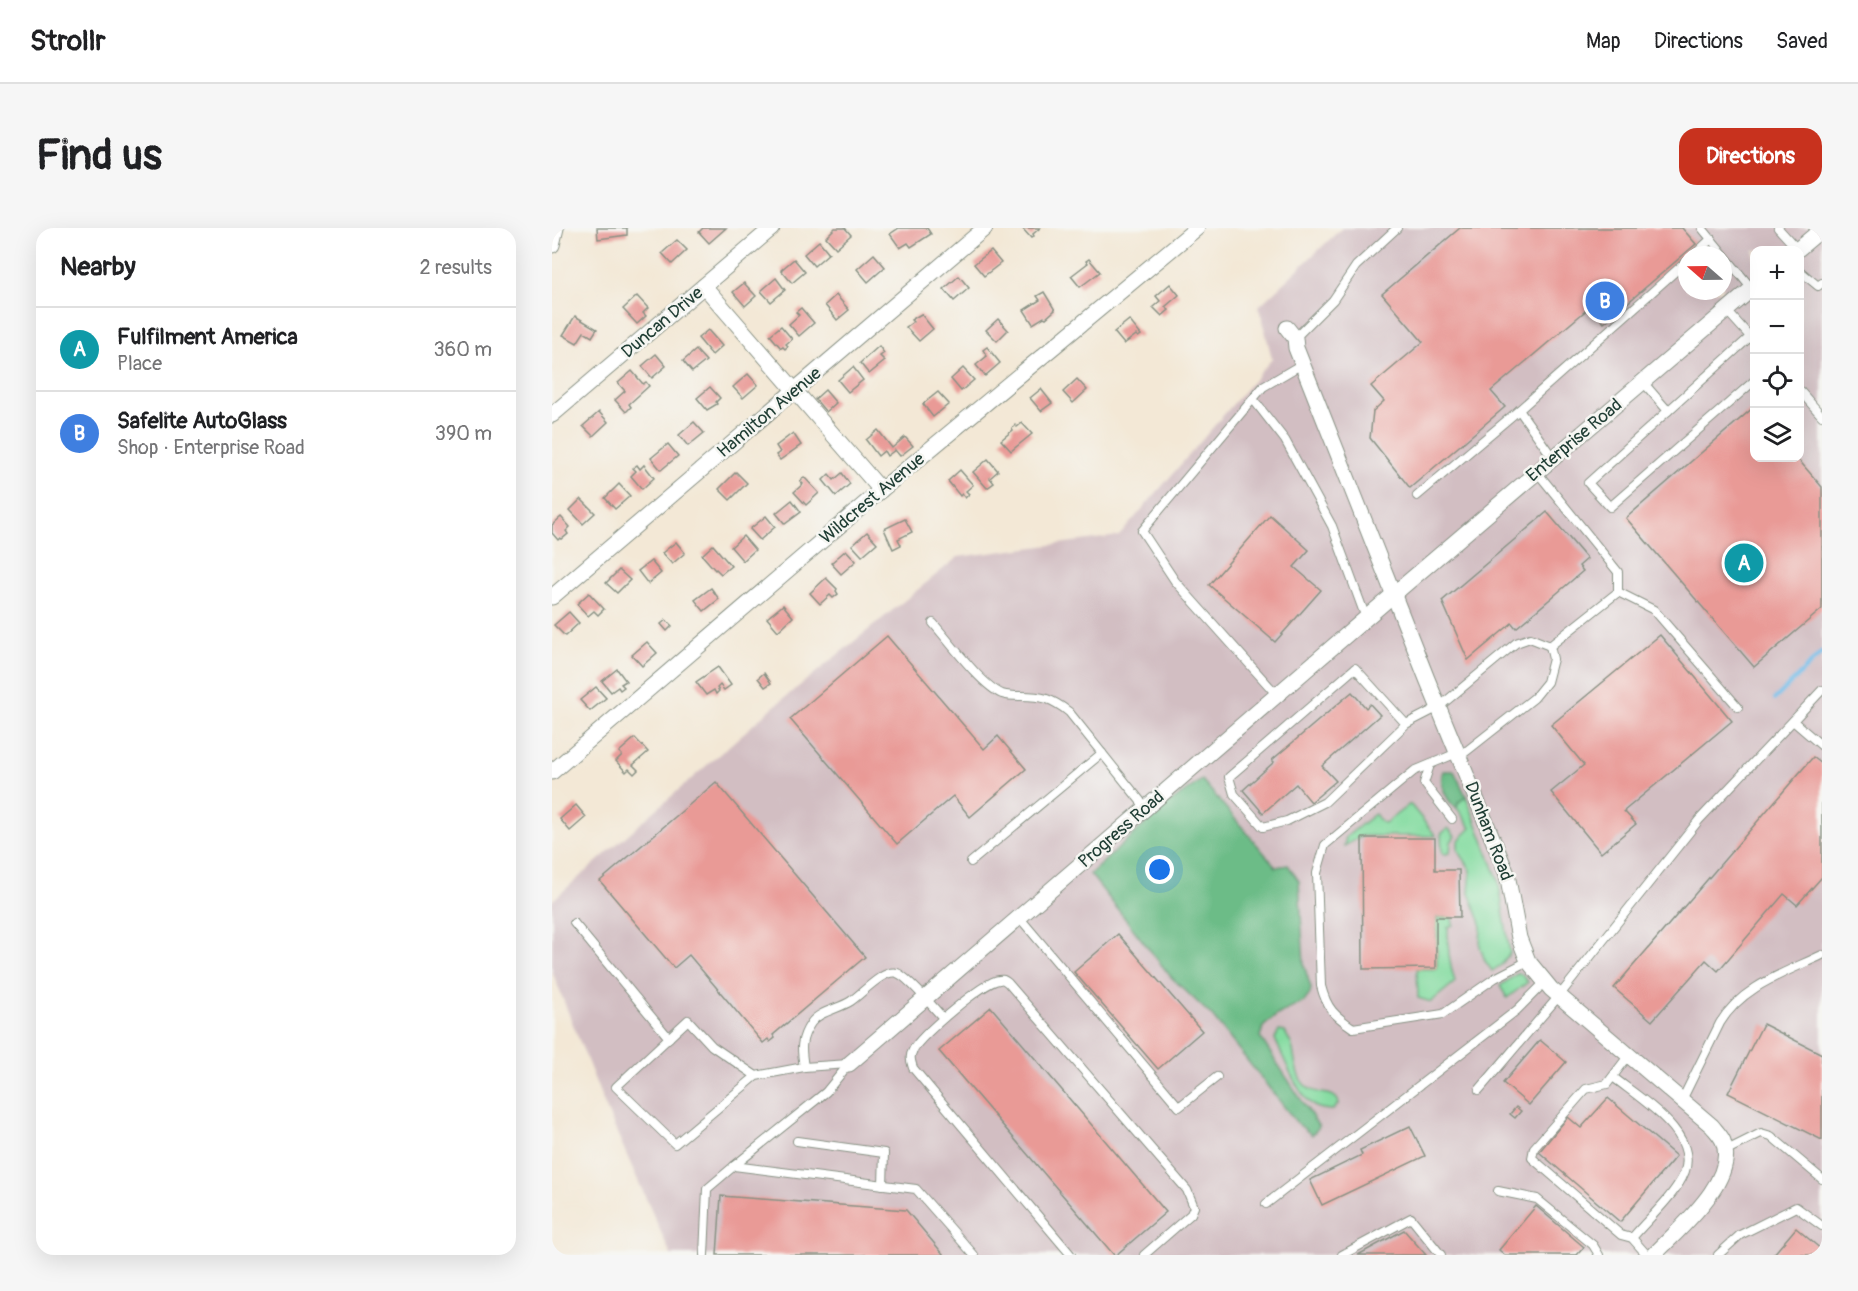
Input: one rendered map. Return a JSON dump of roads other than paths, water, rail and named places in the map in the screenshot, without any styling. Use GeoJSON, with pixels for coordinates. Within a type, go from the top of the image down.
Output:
{"type":"FeatureCollection","features":[{"type":"Feature","properties":{"kind":"street"},"geometry":{"type":"LineString","coordinates":[[552,245],[556,228]]}},
{"type":"Feature","properties":{"kind":"street","name":"Duncan Drive"},"geometry":{"type":"LineString","coordinates":[[552,415],[772,228]]}},
{"type":"Feature","properties":{"kind":"street","name":"Hamilton Avenue"},"geometry":{"type":"LineString","coordinates":[[552,597],[985,228]]}},
{"type":"Feature","properties":{"kind":"street","name":"Wildcrest Avenue"},"geometry":{"type":"LineString","coordinates":[[552,772],[881,490],[1197,228]]}},
{"type":"Feature","properties":{"kind":"street"},"geometry":{"type":"LineString","coordinates":[[1802,246],[1822,229]]}},
{"type":"Feature","properties":{"kind":"street"},"geometry":{"type":"LineString","coordinates":[[704,286],[881,490]]}},
{"type":"Feature","properties":{"kind":"street","name":"Enterprise Road"},"geometry":{"type":"LineString","coordinates":[[1394,594],[1750,290]]}},
{"type":"Feature","properties":{"kind":"street","name":"Dunham Road"},"geometry":{"type":"LineString","coordinates":[[1291,333],[1507,874],[1519,938],[1528,961],[1559,996],[1712,1126],[1723,1141],[1725,1152]]}},
{"type":"Feature","properties":{"kind":"street","name":"Progress Road"},"geometry":{"type":"LineString","coordinates":[[849,1064],[1394,594]]}},
{"type":"Feature","properties":{"kind":"street"},"geometry":{"type":"LineString","coordinates":[[1654,1255],[1713,1192],[1724,1168],[1725,1152]]}},
{"type":"Feature","properties":{"kind":"lane"},"geometry":{"type":"LineString","coordinates":[[1291,333],[1333,300],[1356,266],[1397,228]]}},
{"type":"Feature","properties":{"kind":"lane"},"geometry":{"type":"LineString","coordinates":[[1702,228],[1750,284]]}},
{"type":"Feature","properties":{"kind":"lane"},"geometry":{"type":"LineString","coordinates":[[1778,228],[1794,246]]}},
{"type":"Feature","properties":{"kind":"lane"},"geometry":{"type":"LineString","coordinates":[[1704,246],[1711,239]]}},
{"type":"Feature","properties":{"kind":"lane"},"geometry":{"type":"LineString","coordinates":[[1417,496],[1519,410],[1678,269]]}},
{"type":"Feature","properties":{"kind":"lane"},"geometry":{"type":"LineString","coordinates":[[1804,274],[1818,286],[1822,283]]}},
{"type":"Feature","properties":{"kind":"lane"},"geometry":{"type":"LineString","coordinates":[[1726,310],[1750,337]]}},
{"type":"Feature","properties":{"kind":"lane"},"geometry":{"type":"LineString","coordinates":[[1750,341],[1588,483],[1610,507],[1750,385]]}},
{"type":"Feature","properties":{"kind":"lane"},"geometry":{"type":"LineString","coordinates":[[1277,695],[1175,581],[1142,531],[1263,387],[1302,364]]}},
{"type":"Feature","properties":{"kind":"lane"},"geometry":{"type":"LineString","coordinates":[[1643,382],[1668,411]]}},
{"type":"Feature","properties":{"kind":"lane"},"geometry":{"type":"LineString","coordinates":[[1804,396],[1822,416]]}},
{"type":"Feature","properties":{"kind":"lane"},"geometry":{"type":"LineString","coordinates":[[1253,399],[1285,440],[1332,526],[1366,618]]}},
{"type":"Feature","properties":{"kind":"lane"},"geometry":{"type":"LineString","coordinates":[[1519,410],[1553,458]]}},
{"type":"Feature","properties":{"kind":"lane"},"geometry":{"type":"LineString","coordinates":[[1537,472],[1618,572],[1618,592]]}},
{"type":"Feature","properties":{"kind":"lane"},"geometry":{"type":"LineString","coordinates":[[1550,646],[1618,592]]}},
{"type":"Feature","properties":{"kind":"lane"},"geometry":{"type":"LineString","coordinates":[[1618,592],[1654,610],[1738,707]]}},
{"type":"Feature","properties":{"kind":"lane"},"geometry":{"type":"LineString","coordinates":[[933,623],[986,683],[1004,695],[1041,696],[1055,701],[1069,712],[1146,808]]}},
{"type":"Feature","properties":{"kind":"lane"},"geometry":{"type":"LineString","coordinates":[[1406,724],[1355,668],[1229,777],[1234,794],[1263,827],[1287,821],[1325,802],[1406,724],[1439,707],[1516,643],[1530,638],[1550,646]]}},
{"type":"Feature","properties":{"kind":"lane"},"geometry":{"type":"LineString","coordinates":[[1528,961],[1495,978],[1443,1014],[1353,1028],[1329,1008],[1322,986],[1317,873],[1324,845],[1413,771],[1458,755],[1534,698],[1547,682],[1553,659],[1550,646]]}},
{"type":"Feature","properties":{"kind":"lane"},"geometry":{"type":"LineString","coordinates":[[1479,1090],[1559,996],[1699,820],[1822,690]]}},
{"type":"Feature","properties":{"kind":"lane"},"geometry":{"type":"LineString","coordinates":[[1793,721],[1822,746]]}},
{"type":"Feature","properties":{"kind":"lane"},"geometry":{"type":"LineString","coordinates":[[971,862],[1102,753]]}},
{"type":"Feature","properties":{"kind":"lane"},"geometry":{"type":"LineString","coordinates":[[1430,765],[1424,783],[1452,819]]}},
{"type":"Feature","properties":{"kind":"lane"},"geometry":{"type":"LineString","coordinates":[[1019,917],[1179,1107],[1217,1077]]}},
{"type":"Feature","properties":{"kind":"lane"},"geometry":{"type":"LineString","coordinates":[[574,923],[669,1038]]}},
{"type":"Feature","properties":{"kind":"lane"},"geometry":{"type":"LineString","coordinates":[[1682,1100],[1720,1023],[1733,1005],[1754,988],[1822,955]]}},
{"type":"Feature","properties":{"kind":"lane"},"geometry":{"type":"LineString","coordinates":[[804,1067],[801,1049],[804,1035],[812,1020],[850,1002],[887,974],[897,973],[905,977],[943,1018]]}},
{"type":"Feature","properties":{"kind":"lane"},"geometry":{"type":"LineString","coordinates":[[1071,1255],[913,1068],[910,1058],[914,1049],[943,1018],[998,980],[1003,980],[1187,1190],[1194,1207],[1191,1214],[1144,1255]]}},
{"type":"Feature","properties":{"kind":"lane"},"geometry":{"type":"LineString","coordinates":[[1266,1204],[1516,1010],[1545,982]]}},
{"type":"Feature","properties":{"kind":"lane"},"geometry":{"type":"LineString","coordinates":[[756,1076],[712,1046],[688,1020],[616,1087],[675,1144],[756,1076],[804,1067],[849,1064]]}},
{"type":"Feature","properties":{"kind":"lane"},"geometry":{"type":"LineString","coordinates":[[1629,1056],[1607,1083],[1586,1089],[1534,1148],[1532,1158],[1621,1235],[1632,1238],[1647,1255]]}},
{"type":"Feature","properties":{"kind":"lane"},"geometry":{"type":"LineString","coordinates":[[704,1255],[707,1189],[826,1092],[849,1064]]}},
{"type":"Feature","properties":{"kind":"lane"},"geometry":{"type":"LineString","coordinates":[[1612,1077],[1673,1126],[1683,1141],[1687,1160],[1683,1176],[1632,1238]]}},
{"type":"Feature","properties":{"kind":"lane"},"geometry":{"type":"LineString","coordinates":[[1725,1152],[1761,1133],[1771,1136],[1822,1179]]}},
{"type":"Feature","properties":{"kind":"lane"},"geometry":{"type":"LineString","coordinates":[[797,1141],[884,1153],[883,1185]]}},
{"type":"Feature","properties":{"kind":"lane"},"geometry":{"type":"LineString","coordinates":[[735,1166],[916,1189],[974,1255]]}},
{"type":"Feature","properties":{"kind":"lane"},"geometry":{"type":"LineString","coordinates":[[1498,1191],[1537,1198],[1593,1245],[1599,1255]]}},
{"type":"Feature","properties":{"kind":"lane"},"geometry":{"type":"LineString","coordinates":[[1718,1255],[1740,1235],[1796,1207],[1822,1226]]}},
{"type":"Feature","properties":{"kind":"lane"},"geometry":{"type":"LineString","coordinates":[[1342,1255],[1411,1218],[1442,1255]]}},
{"type":"Feature","properties":{"kind":"waterway"},"geometry":{"type":"LineString","coordinates":[[1775,699],[1822,652]]}},
{"type":"Feature","properties":{"kind":"place","name":"Safelite AutoGlass"},"geometry":{"type":"Point","coordinates":[1605,301]}},
{"type":"Feature","properties":{"kind":"place","name":"Fulfilment America"},"geometry":{"type":"Point","coordinates":[1744,563]}}]}
